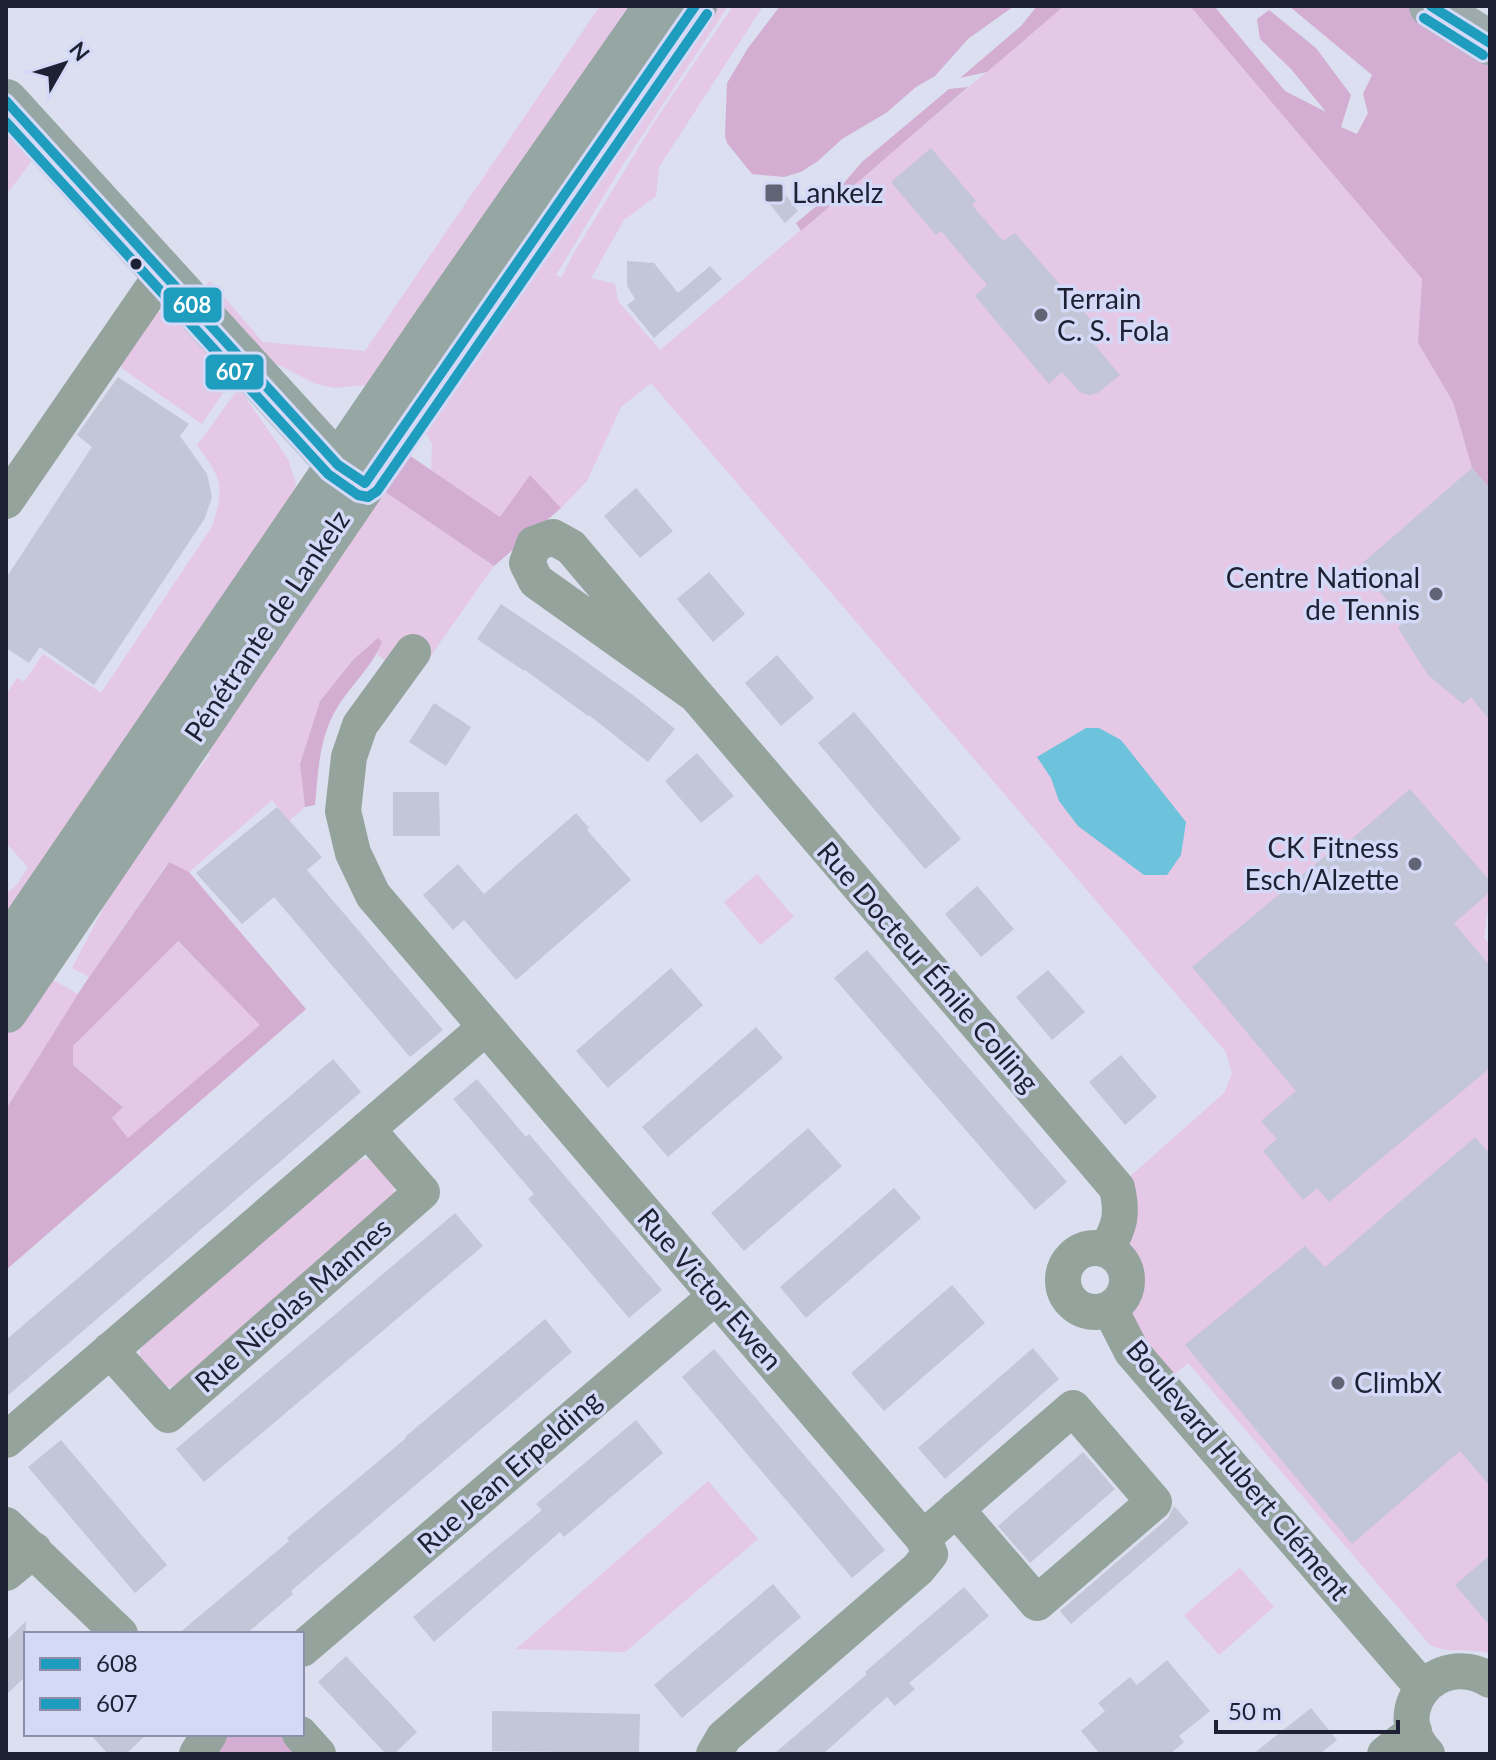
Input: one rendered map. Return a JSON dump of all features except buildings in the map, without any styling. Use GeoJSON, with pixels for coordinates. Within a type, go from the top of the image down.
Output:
{"type":"FeatureCollection","features":[{"type":"Feature","properties":{"kind":"highway"},"geometry":{"type":"LineString","coordinates":[[1431,6],[1490,43]]}},
{"type":"Feature","properties":{"kind":"main road","name":"Pénétrante de Lankelz"},"geometry":{"type":"LineString","coordinates":[[6,1011],[235,673],[351,474],[656,6]]}},
{"type":"Feature","properties":{"kind":"main road","name":"Pénétrante de Lankelz"},"geometry":{"type":"LineString","coordinates":[[6,951],[695,6]]}},
{"type":"Feature","properties":{"kind":"main road"},"geometry":{"type":"LineString","coordinates":[[6,101],[162,258],[351,474]]}},
{"type":"Feature","properties":{"kind":"street"},"geometry":{"type":"LineString","coordinates":[[6,501],[162,258]]}},
{"type":"Feature","properties":{"kind":"street","name":"Rue Docteur Émile Colling"},"geometry":{"type":"LineString","coordinates":[[696,695],[536,581],[527,563],[534,544],[553,537],[571,547],[1117,1188],[1121,1208],[1117,1231],[1106,1250]]}},
{"type":"Feature","properties":{"kind":"street","name":"Rue Victor Ewen"},"geometry":{"type":"LineString","coordinates":[[413,652],[360,725],[349,757],[343,811],[353,853],[373,895],[926,1546]]}},
{"type":"Feature","properties":{"kind":"street"},"geometry":{"type":"LineString","coordinates":[[6,1440],[486,1027]]}},
{"type":"Feature","properties":{"kind":"street","name":"Rue Nicolas Mannes"},"geometry":{"type":"LineString","coordinates":[[110,1350],[168,1415],[422,1192],[367,1129]]}},
{"type":"Feature","properties":{"kind":"street","name":"Boulevard Hubert Clément"},"geometry":{"type":"LineString","coordinates":[[1106,1250],[1086,1250],[1076,1254],[1069,1262],[1063,1282],[1071,1301],[1089,1312],[1110,1309],[1132,1352],[1423,1688]]}},
{"type":"Feature","properties":{"kind":"street"},"geometry":{"type":"LineString","coordinates":[[1106,1250],[1116,1255],[1127,1273],[1125,1294],[1110,1309]]}},
{"type":"Feature","properties":{"kind":"street","name":"Rue Jean Erpelding"},"geometry":{"type":"LineString","coordinates":[[304,1647],[716,1296]]}},
{"type":"Feature","properties":{"kind":"street"},"geometry":{"type":"LineString","coordinates":[[714,1754],[724,1737],[918,1569],[926,1546],[956,1509],[1073,1408],[1154,1502],[1037,1603],[956,1509]]}},
{"type":"Feature","properties":{"kind":"street"},"geometry":{"type":"LineString","coordinates":[[6,1525],[118,1632]]}},
{"type":"Feature","properties":{"kind":"street"},"geometry":{"type":"LineString","coordinates":[[6,1573],[34,1550]]}},
{"type":"Feature","properties":{"kind":"street"},"geometry":{"type":"LineString","coordinates":[[1385,1754],[1419,1747],[1412,1716],[1415,1701],[1435,1677],[1464,1670],[1479,1673],[1490,1680]]}},
{"type":"Feature","properties":{"kind":"street"},"geometry":{"type":"LineString","coordinates":[[197,1754],[208,1736]]}},
{"type":"Feature","properties":{"kind":"street"},"geometry":{"type":"LineString","coordinates":[[302,1736],[318,1754]]}},
{"type":"Feature","properties":{"kind":"shaded area"},"geometry":{"type":"Polygon","coordinates":[[[600,6],[642,6],[374,393],[366,385],[335,388],[316,384],[271,361],[201,289],[210,281],[263,342],[365,351],[600,6]]]}},
{"type":"Feature","properties":{"kind":"shaded area"},"geometry":{"type":"Polygon","coordinates":[[[710,6],[728,6],[622,166],[556,275],[561,278],[655,121],[733,6],[763,6],[659,167],[656,196],[624,220],[591,278],[615,284],[618,301],[660,350],[1064,6],[1190,6],[1422,279],[1418,343],[1453,402],[1472,468],[1490,489],[1490,911],[1487,913],[1484,938],[1490,945],[1489,1653],[1430,1645],[1188,1363],[1162,1385],[1119,1303],[1126,1278],[1124,1266],[1116,1255],[1117,1188],[1224,1093],[1232,1073],[1226,1052],[651,383],[621,407],[587,481],[561,508],[530,475],[500,518],[431,470],[432,443],[421,427],[710,6]]]}},
{"type":"Feature","properties":{"kind":"shaded area"},"geometry":{"type":"Polygon","coordinates":[[[780,6],[1014,6],[968,39],[935,76],[916,87],[886,113],[842,139],[801,172],[784,177],[752,174],[727,143],[725,136],[727,83],[748,48],[780,6]]]}},
{"type":"Feature","properties":{"kind":"shaded area"},"geometry":{"type":"Polygon","coordinates":[[[1037,6],[1064,6],[987,72],[960,78],[1021,26],[1037,6]]]}},
{"type":"Feature","properties":{"kind":"shaded area"},"geometry":{"type":"Polygon","coordinates":[[[1190,6],[1214,6],[1285,91],[1326,112],[1291,69],[1260,39],[1257,19],[1269,10],[1316,48],[1351,95],[1341,127],[1357,134],[1368,113],[1363,94],[1372,75],[1289,6],[1431,6],[1490,43],[1490,489],[1472,468],[1453,402],[1418,343],[1422,279],[1190,6]]]}},
{"type":"Feature","properties":{"kind":"shaded area"},"geometry":{"type":"Polygon","coordinates":[[[968,87],[801,231],[796,223],[843,184],[862,162],[949,89],[968,87]]]}},
{"type":"Feature","properties":{"kind":"shaded area"},"geometry":{"type":"Polygon","coordinates":[[[6,129],[33,159],[6,195],[6,129]]]}},
{"type":"Feature","properties":{"kind":"shaded area"},"geometry":{"type":"Polygon","coordinates":[[[152,311],[169,317],[173,313],[232,379],[202,424],[123,369],[118,360],[152,311]]]}},
{"type":"Feature","properties":{"kind":"shaded area"},"geometry":{"type":"Polygon","coordinates":[[[239,388],[288,459],[296,484],[291,504],[6,920],[6,894],[17,885],[28,867],[6,843],[6,694],[17,678],[24,682],[43,654],[101,693],[212,527],[219,502],[219,483],[212,466],[197,445],[239,388]]]}},
{"type":"Feature","properties":{"kind":"shaded area"},"geometry":{"type":"Polygon","coordinates":[[[403,451],[500,517],[530,475],[561,508],[494,566],[378,487],[403,451]]]}},
{"type":"Feature","properties":{"kind":"shaded area"},"geometry":{"type":"Polygon","coordinates":[[[378,487],[494,566],[427,661],[399,671],[377,654],[382,642],[353,660],[320,701],[300,764],[305,807],[289,821],[272,800],[189,872],[168,862],[89,977],[72,968],[124,869],[210,755],[208,751],[378,487]]]}},
{"type":"Feature","properties":{"kind":"shaded area"},"geometry":{"type":"Polygon","coordinates":[[[378,638],[382,642],[378,651],[331,719],[320,755],[315,805],[305,807],[300,764],[320,701],[353,660],[378,638]]]}},
{"type":"Feature","properties":{"kind":"shaded area"},"geometry":{"type":"Polygon","coordinates":[[[169,862],[189,872],[306,1009],[6,1270],[6,1109],[83,986],[169,862]],[[178,941],[73,1046],[73,1065],[123,1107],[112,1118],[128,1138],[260,1025],[178,941]]]}},
{"type":"Feature","properties":{"kind":"shaded area"},"geometry":{"type":"Polygon","coordinates":[[[757,874],[794,917],[760,945],[724,902],[757,874]]]}},
{"type":"Feature","properties":{"kind":"shaded area"},"geometry":{"type":"Polygon","coordinates":[[[177,941],[261,1025],[128,1138],[112,1118],[123,1106],[72,1064],[73,1046],[177,941]]]}},
{"type":"Feature","properties":{"kind":"shaded area"},"geometry":{"type":"Polygon","coordinates":[[[44,975],[78,994],[6,1109],[6,1034],[44,975]]]}},
{"type":"Feature","properties":{"kind":"shaded area"},"geometry":{"type":"Polygon","coordinates":[[[363,1159],[377,1160],[395,1182],[393,1196],[184,1380],[172,1387],[157,1386],[139,1365],[140,1350],[149,1339],[350,1165],[363,1159]]]}},
{"type":"Feature","properties":{"kind":"shaded area"},"geometry":{"type":"Polygon","coordinates":[[[708,1481],[758,1539],[625,1652],[516,1649],[708,1481]]]}},
{"type":"Feature","properties":{"kind":"shaded area"},"geometry":{"type":"Polygon","coordinates":[[[1240,1568],[1274,1607],[1219,1655],[1184,1615],[1240,1568]]]}},
{"type":"Feature","properties":{"kind":"shaded area"},"geometry":{"type":"Polygon","coordinates":[[[208,1736],[302,1736],[318,1754],[197,1754],[208,1736]]]}},
{"type":"Feature","properties":{"kind":"water"},"geometry":{"type":"Polygon","coordinates":[[[1086,728],[1099,728],[1121,740],[1186,822],[1181,855],[1167,875],[1144,875],[1078,826],[1059,801],[1051,778],[1037,757],[1086,728]]]}},
{"type":"Feature","properties":{"kind":"transit line","name":"608"},"geometry":{"type":"LineString","coordinates":[[6,101],[338,465],[365,483],[695,6]]}},
{"type":"Feature","properties":{"kind":"transit line","name":"608"},"geometry":{"type":"LineString","coordinates":[[1431,6],[1490,43]]}},
{"type":"Feature","properties":{"kind":"transit line","name":"607"},"geometry":{"type":"LineString","coordinates":[[6,122],[328,474],[358,495],[368,497],[377,491],[707,14]]}},
{"type":"Feature","properties":{"kind":"transit line","name":"607"},"geometry":{"type":"LineString","coordinates":[[1424,18],[1483,55]]}},
{"type":"Feature","properties":{"kind":"place","name":"Lankelz"},"geometry":{"type":"Point","coordinates":[774,193]}},
{"type":"Feature","properties":{"kind":"place","name":"Terrain C. S. Fola"},"geometry":{"type":"Point","coordinates":[1041,315]}},
{"type":"Feature","properties":{"kind":"place","name":"Centre National de Tennis"},"geometry":{"type":"Point","coordinates":[1436,594]}},
{"type":"Feature","properties":{"kind":"place","name":"CK Fitness Esch/Alzette"},"geometry":{"type":"Point","coordinates":[1415,864]}},
{"type":"Feature","properties":{"kind":"place","name":"ClimbX"},"geometry":{"type":"Point","coordinates":[1338,1383]}}]}
